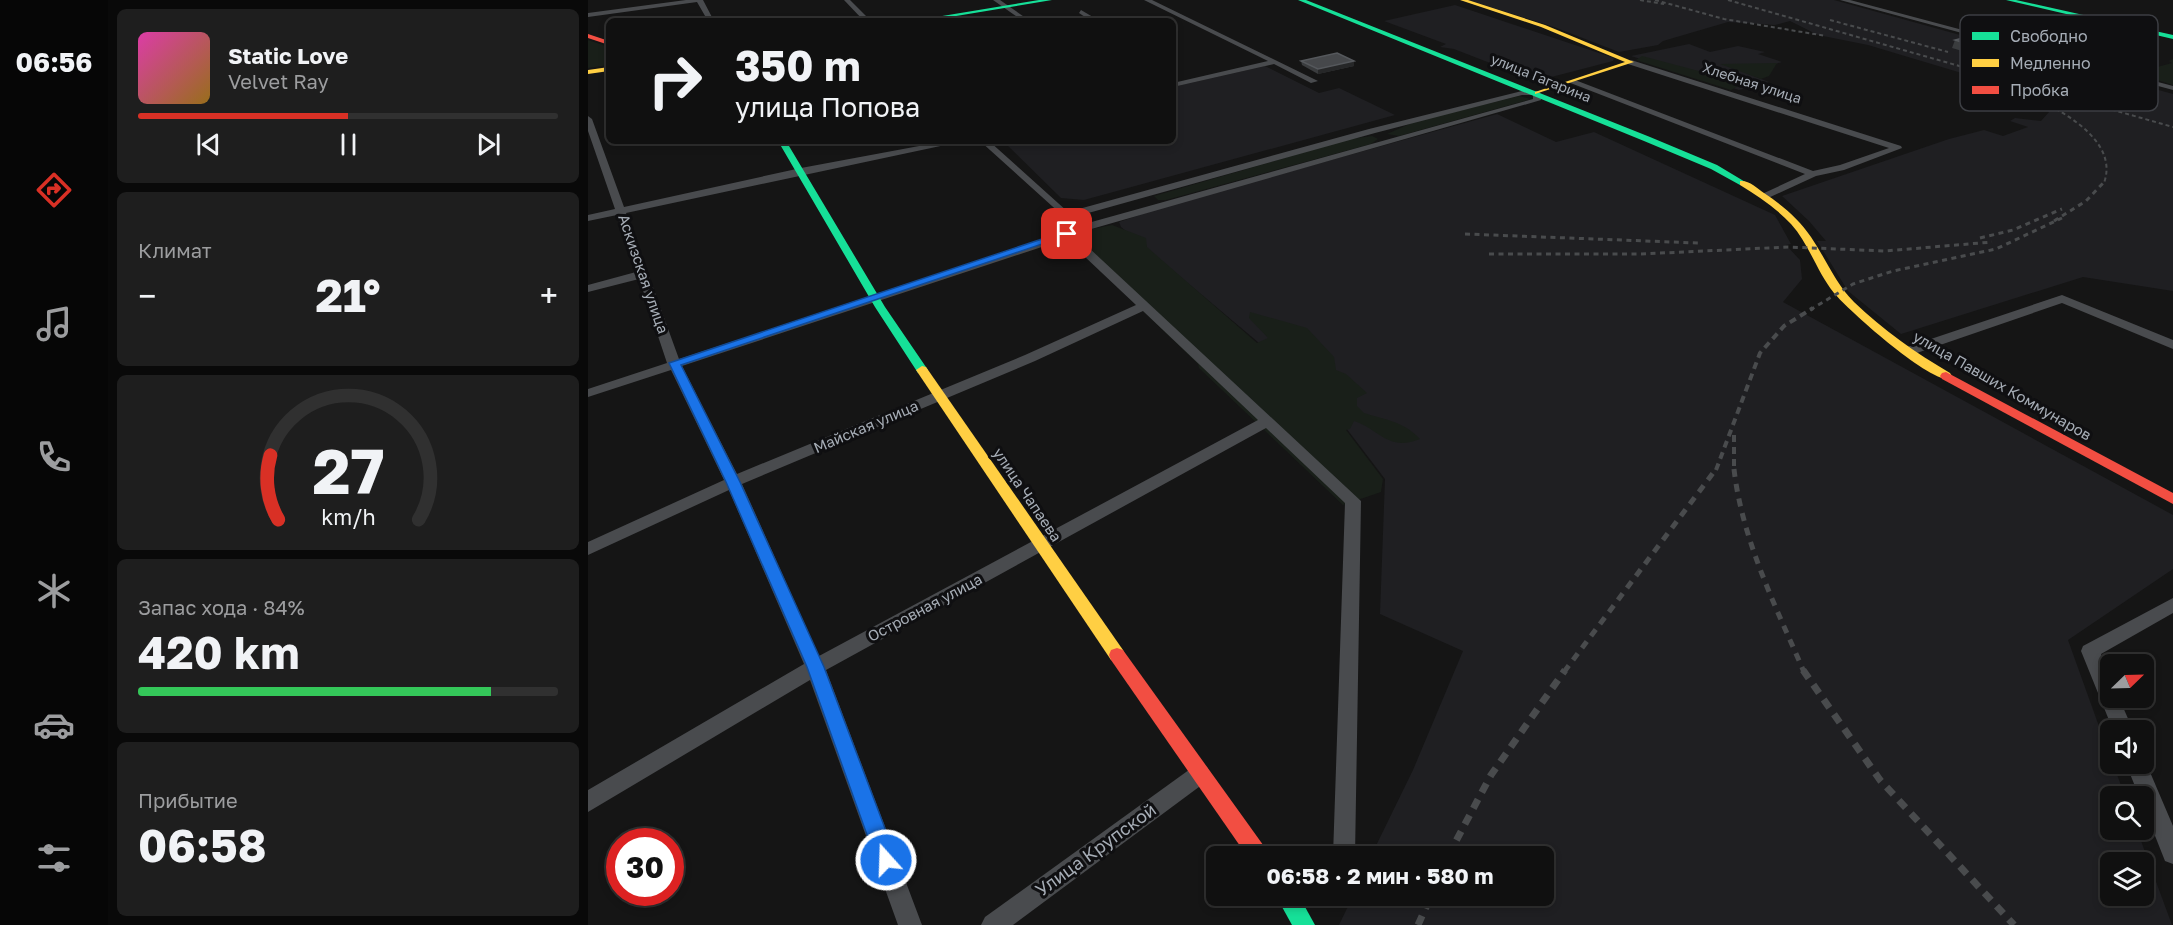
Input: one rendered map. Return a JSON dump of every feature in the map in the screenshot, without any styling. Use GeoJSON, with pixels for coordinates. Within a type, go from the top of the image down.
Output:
{"type":"FeatureCollection","features":[{"type":"Feature","properties":{"kind":"street"},"geometry":{"type":"LineString","coordinates":[[588,15],[699,0],[709,18]]}},
{"type":"Feature","properties":{"kind":"street"},"geometry":{"type":"LineString","coordinates":[[847,0],[865,18]]}},
{"type":"Feature","properties":{"kind":"street"},"geometry":{"type":"LineString","coordinates":[[929,18],[1001,3],[1049,0]]}},
{"type":"Feature","properties":{"kind":"street"},"geometry":{"type":"LineString","coordinates":[[1148,0],[1314,81]]}},
{"type":"Feature","properties":{"kind":"street","name":"улица Гагарина"},"geometry":{"type":"LineString","coordinates":[[1300,0],[1537,93],[1714,167],[1766,196]]}},
{"type":"Feature","properties":{"kind":"street","name":"Хлебная улица"},"geometry":{"type":"LineString","coordinates":[[1463,0],[1543,26],[1631,62],[1899,148],[1841,168],[1827,169],[1813,174],[1766,196]]}},
{"type":"Feature","properties":{"kind":"street"},"geometry":{"type":"LineString","coordinates":[[1843,0],[1960,31]]}},
{"type":"Feature","properties":{"kind":"street"},"geometry":{"type":"LineString","coordinates":[[2009,0],[2075,15]]}},
{"type":"Feature","properties":{"kind":"street"},"geometry":{"type":"LineString","coordinates":[[1859,4],[1874,1]]}},
{"type":"Feature","properties":{"kind":"street"},"geometry":{"type":"LineString","coordinates":[[1001,3],[1023,18]]}},
{"type":"Feature","properties":{"kind":"street"},"geometry":{"type":"LineString","coordinates":[[1081,12],[1091,18]]}},
{"type":"Feature","properties":{"kind":"street"},"geometry":{"type":"LineString","coordinates":[[2158,34],[2173,37]]}},
{"type":"Feature","properties":{"kind":"street"},"geometry":{"type":"LineString","coordinates":[[588,36],[606,42]]}},
{"type":"Feature","properties":{"kind":"street"},"geometry":{"type":"LineString","coordinates":[[1176,84],[1275,62]]}},
{"type":"Feature","properties":{"kind":"street"},"geometry":{"type":"LineString","coordinates":[[1067,216],[1372,131],[1522,93],[1537,93],[1631,62]]}},
{"type":"Feature","properties":{"kind":"street"},"geometry":{"type":"LineString","coordinates":[[588,72],[606,69]]}},
{"type":"Feature","properties":{"kind":"street"},"geometry":{"type":"LineString","coordinates":[[1572,82],[1813,174]]}},
{"type":"Feature","properties":{"kind":"street"},"geometry":{"type":"LineString","coordinates":[[2158,84],[2173,88]]}},
{"type":"Feature","properties":{"kind":"street"},"geometry":{"type":"LineString","coordinates":[[588,393],[1071,232],[1537,100],[1537,93]]}},
{"type":"Feature","properties":{"kind":"street","name":"Аскизская улица"},"geometry":{"type":"LineString","coordinates":[[590,128],[675,363],[733,482],[815,667],[910,925]]}},
{"type":"Feature","properties":{"kind":"street","name":"улица Чапаева"},"geometry":{"type":"LineString","coordinates":[[784,144],[874,298],[1041,546],[1252,846]]}},
{"type":"Feature","properties":{"kind":"street"},"geometry":{"type":"LineString","coordinates":[[588,218],[801,171],[944,144]]}},
{"type":"Feature","properties":{"kind":"street"},"geometry":{"type":"LineString","coordinates":[[987,144],[1067,216],[1075,225],[1071,232]]}},
{"type":"Feature","properties":{"kind":"street"},"geometry":{"type":"LineString","coordinates":[[1758,153],[1771,148],[1827,169]]}},
{"type":"Feature","properties":{"kind":"street","name":"улица Павших Коммунаров"},"geometry":{"type":"LineString","coordinates":[[1766,196],[1802,229],[1826,275],[1839,292],[1864,318],[1906,352],[1959,384],[2173,499]]}},
{"type":"Feature","properties":{"kind":"street"},"geometry":{"type":"LineString","coordinates":[[1071,232],[1145,306],[1353,501],[1344,846]]}},
{"type":"Feature","properties":{"kind":"street"},"geometry":{"type":"LineString","coordinates":[[588,289],[642,274]]}},
{"type":"Feature","properties":{"kind":"street"},"geometry":{"type":"LineString","coordinates":[[1906,352],[2062,299],[2173,345]]}},
{"type":"Feature","properties":{"kind":"street","name":"Майская улица"},"geometry":{"type":"LineString","coordinates":[[588,549],[733,482],[940,396],[1145,306]]}},
{"type":"Feature","properties":{"kind":"street","name":"Островная улица"},"geometry":{"type":"LineString","coordinates":[[588,802],[815,667],[1267,421]]}},
{"type":"Feature","properties":{"kind":"street"},"geometry":{"type":"LineString","coordinates":[[2118,720],[2090,651],[2173,605]]}},
{"type":"Feature","properties":{"kind":"street","name":"Улица Крупской"},"geometry":{"type":"LineString","coordinates":[[993,925],[1200,774]]}},
{"type":"Feature","properties":{"kind":"street"},"geometry":{"type":"LineString","coordinates":[[2140,774],[2173,853]]}},
{"type":"Feature","properties":{"kind":"street"},"geometry":{"type":"LineString","coordinates":[[1293,906],[1304,925]]}},
{"type":"Feature","properties":{"kind":"shaded area"},"geometry":{"type":"Polygon","coordinates":[[[1468,0],[1834,0],[1960,35],[1960,73],[1868,45],[1818,35],[1790,21],[1775,25],[1728,22],[1663,41],[1658,45],[1619,52],[1554,27],[1468,0]]]}},
{"type":"Feature","properties":{"kind":"shaded area"},"geometry":{"type":"Polygon","coordinates":[[[1455,5],[1614,58],[1613,61],[1536,81],[1454,49],[1440,47],[1446,44],[1384,21],[1455,5]]]}},
{"type":"Feature","properties":{"kind":"shaded area"},"geometry":{"type":"Polygon","coordinates":[[[588,40],[606,46],[606,65],[588,68],[588,40]]]}},
{"type":"Feature","properties":{"kind":"shaded area"},"geometry":{"type":"Polygon","coordinates":[[[1689,44],[1710,52],[1738,46],[1765,52],[1758,54],[1782,62],[1746,73],[1769,82],[1739,90],[1631,56],[1689,44]]]}},
{"type":"Feature","properties":{"kind":"shaded area"},"geometry":{"type":"Polygon","coordinates":[[[1642,56],[1744,83],[1731,90],[1636,60],[1642,56]]]}},
{"type":"Feature","properties":{"kind":"shaded area"},"geometry":{"type":"Polygon","coordinates":[[[2173,59],[2173,85],[2158,80],[2158,67],[2172,63],[2169,61],[2173,59]]]}},
{"type":"Feature","properties":{"kind":"shaded area"},"geometry":{"type":"Polygon","coordinates":[[[1777,63],[1769,76],[1761,79],[1720,64],[1777,63]]]}},
{"type":"Feature","properties":{"kind":"shaded area"},"geometry":{"type":"Polygon","coordinates":[[[1265,66],[1319,93],[1339,88],[1395,115],[1084,200],[1061,198],[1006,144],[1176,144],[1176,86],[1265,66]]]}},
{"type":"Feature","properties":{"kind":"shaded area"},"geometry":{"type":"Polygon","coordinates":[[[2158,90],[2173,94],[2173,291],[2083,277],[1901,334],[1848,291],[1817,241],[1826,241],[1809,221],[1782,196],[1949,139],[1984,130],[2003,136],[2028,127],[2010,121],[2015,118],[2041,121],[2049,112],[2048,111],[2158,111],[2158,90]]]}},
{"type":"Feature","properties":{"kind":"shaded area"},"geometry":{"type":"Polygon","coordinates":[[[1519,96],[1531,99],[1399,136],[1387,134],[1414,122],[1519,96]]]}},
{"type":"Feature","properties":{"kind":"shaded area"},"geometry":{"type":"Polygon","coordinates":[[[1497,114],[1556,142],[1594,132],[1775,215],[1791,244],[1786,245],[1800,260],[1802,279],[1783,302],[2173,515],[2173,569],[2068,640],[2100,729],[2100,774],[2117,774],[2121,786],[2100,786],[2100,840],[2141,840],[2145,852],[2100,852],[2100,906],[2154,906],[2154,876],[2172,925],[1339,925],[1348,906],[1554,906],[1554,846],[1376,846],[1413,770],[1463,651],[1380,614],[1385,479],[1321,395],[1121,227],[1119,222],[1169,205],[1497,114]]]}},
{"type":"Feature","properties":{"kind":"shaded area"},"geometry":{"type":"Polygon","coordinates":[[[1372,136],[1378,139],[1371,144],[1166,200],[1158,200],[1154,196],[1350,139],[1372,136]]]}},
{"type":"Feature","properties":{"kind":"shaded area"},"geometry":{"type":"Polygon","coordinates":[[[1112,225],[1146,238],[1147,247],[1257,343],[1268,338],[1249,318],[1250,312],[1307,328],[1334,357],[1336,370],[1346,374],[1367,393],[1357,398],[1357,406],[1364,413],[1401,425],[1414,433],[1420,439],[1400,443],[1384,438],[1354,421],[1350,429],[1346,430],[1383,479],[1381,492],[1343,505],[1068,239],[1078,232],[1112,225]]]}},
{"type":"Feature","properties":{"kind":"building"},"geometry":{"type":"Polygon","coordinates":[[[1337,53],[1354,61],[1318,69],[1301,61],[1337,53]]]}},
{"type":"Feature","properties":{"kind":"railway"},"geometry":{"type":"LineString","coordinates":[[1640,0],[1664,4]]}},
{"type":"Feature","properties":{"kind":"railway"},"geometry":{"type":"LineString","coordinates":[[1655,0],[1724,19],[1826,36]]}},
{"type":"Feature","properties":{"kind":"railway"},"geometry":{"type":"LineString","coordinates":[[1728,0],[1960,66]]}},
{"type":"Feature","properties":{"kind":"railway"},"geometry":{"type":"LineString","coordinates":[[1830,20],[1948,52]]}},
{"type":"Feature","properties":{"kind":"railway"},"geometry":{"type":"LineString","coordinates":[[2059,111],[2087,131],[2100,147],[2106,164],[2104,182]]}},
{"type":"Feature","properties":{"kind":"railway"},"geometry":{"type":"LineString","coordinates":[[2117,111],[2173,127]]}},
{"type":"Feature","properties":{"kind":"railway"},"geometry":{"type":"LineString","coordinates":[[2054,221],[2086,201],[2104,182]]}},
{"type":"Feature","properties":{"kind":"railway"},"geometry":{"type":"LineString","coordinates":[[1980,238],[2013,230],[2062,209]]}},
{"type":"Feature","properties":{"kind":"railway"},"geometry":{"type":"LineString","coordinates":[[1810,310],[1853,284],[1893,271],[1996,249],[2062,218]]}},
{"type":"Feature","properties":{"kind":"railway"},"geometry":{"type":"LineString","coordinates":[[1465,234],[1698,243]]}},
{"type":"Feature","properties":{"kind":"railway"},"geometry":{"type":"LineString","coordinates":[[1489,254],[1641,254],[1788,247],[1885,251],[1992,242]]}},
{"type":"Feature","properties":{"kind":"railway"},"geometry":{"type":"LineString","coordinates":[[1716,470],[1760,353],[1784,326],[1813,308]]}},
{"type":"Feature","properties":{"kind":"railway"},"geometry":{"type":"LineString","coordinates":[[1734,435],[1734,469]]}},
{"type":"Feature","properties":{"kind":"railway"},"geometry":{"type":"LineString","coordinates":[[1564,672],[1716,469]]}},
{"type":"Feature","properties":{"kind":"railway"},"geometry":{"type":"LineString","coordinates":[[1734,469],[1744,522],[1752,547],[1803,671]]}},
{"type":"Feature","properties":{"kind":"railway"},"geometry":{"type":"LineString","coordinates":[[1453,846],[1491,775],[1565,670]]}},
{"type":"Feature","properties":{"kind":"railway"},"geometry":{"type":"LineString","coordinates":[[1803,671],[1880,780],[2014,925]]}},
{"type":"Feature","properties":{"kind":"railway"},"geometry":{"type":"LineString","coordinates":[[1418,925],[1427,906]]}},
{"type":"Feature","properties":{"kind":"traffic: fast"},"geometry":{"type":"LineString","coordinates":[[934,18],[1049,0]]}},
{"type":"Feature","properties":{"kind":"traffic: fast"},"geometry":{"type":"LineString","coordinates":[[1301,0],[1647,139],[1714,167],[1743,183]]}},
{"type":"Feature","properties":{"kind":"traffic: fast"},"geometry":{"type":"LineString","coordinates":[[2009,0],[2075,15]]}},
{"type":"Feature","properties":{"kind":"traffic: fast"},"geometry":{"type":"LineString","coordinates":[[2158,34],[2173,37]]}},
{"type":"Feature","properties":{"kind":"traffic: fast"},"geometry":{"type":"LineString","coordinates":[[784,144],[880,307],[922,370]]}},
{"type":"Feature","properties":{"kind":"traffic: fast"},"geometry":{"type":"LineString","coordinates":[[1293,906],[1304,925]]}},
{"type":"Feature","properties":{"kind":"traffic: slow"},"geometry":{"type":"LineString","coordinates":[[1463,0],[1543,26],[1631,62],[1537,93]]}},
{"type":"Feature","properties":{"kind":"traffic: slow"},"geometry":{"type":"LineString","coordinates":[[588,72],[606,69]]}},
{"type":"Feature","properties":{"kind":"traffic: slow"},"geometry":{"type":"LineString","coordinates":[[1743,183],[1788,215],[1806,236],[1832,284],[1862,316],[1902,348],[1946,376]]}},
{"type":"Feature","properties":{"kind":"traffic: slow"},"geometry":{"type":"LineString","coordinates":[[922,370],[1117,655]]}},
{"type":"Feature","properties":{"kind":"traffic: jam"},"geometry":{"type":"LineString","coordinates":[[588,36],[606,42]]}},
{"type":"Feature","properties":{"kind":"traffic: jam"},"geometry":{"type":"LineString","coordinates":[[1946,376],[2173,499]]}},
{"type":"Feature","properties":{"kind":"traffic: jam"},"geometry":{"type":"LineString","coordinates":[[1117,655],[1252,846]]}},
{"type":"Feature","properties":{"kind":"route"},"geometry":{"type":"LineString","coordinates":[[886,860],[815,667],[733,482],[675,363],[1055,240],[1067,234]]}}]}
